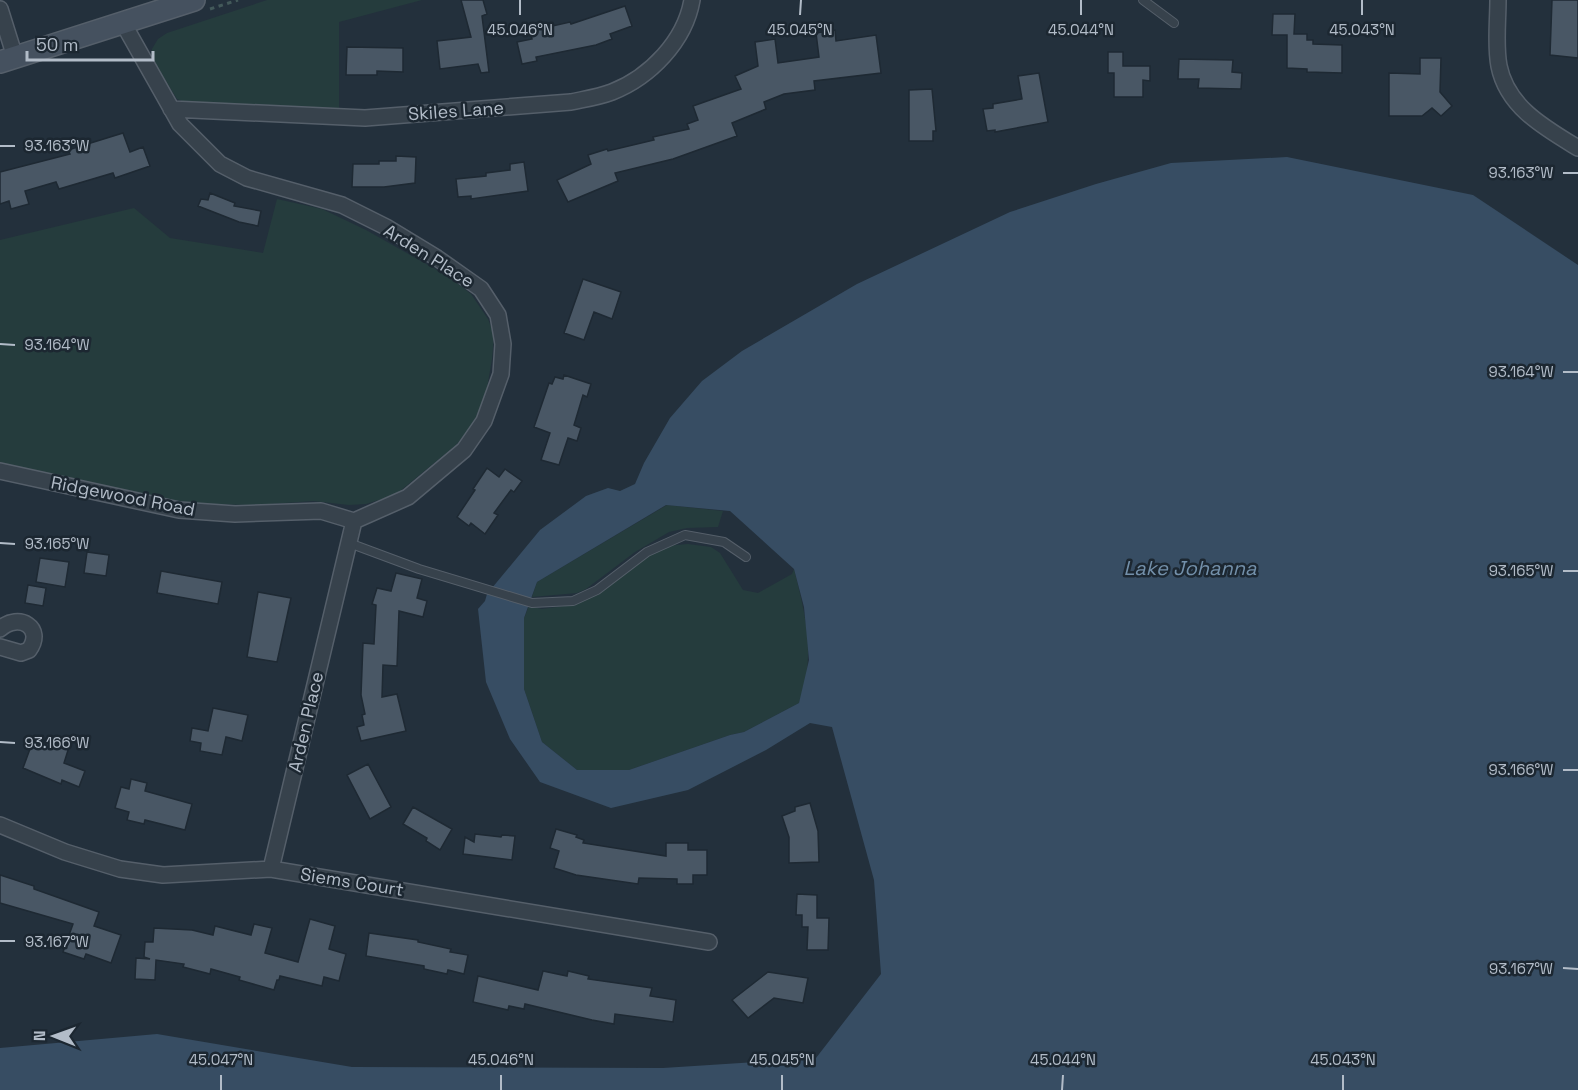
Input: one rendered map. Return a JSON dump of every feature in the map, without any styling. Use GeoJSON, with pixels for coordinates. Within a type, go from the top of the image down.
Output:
{"type":"FeatureCollection","features":[{"type":"Feature","properties":{"kind":"street"},"geometry":{"type":"LineString","coordinates":[[1,16],[8,60],[194,0]]}},
{"type":"Feature","properties":{"kind":"street","name":"Skiles Lane"},"geometry":{"type":"LineString","coordinates":[[171,109],[365,118],[571,102],[594,98],[629,84],[657,63],[678,36],[686,21],[692,0]]}},
{"type":"Feature","properties":{"kind":"street"},"geometry":{"type":"LineString","coordinates":[[1498,0],[1499,68],[1507,88],[1517,104],[1530,117],[1578,148]]}},
{"type":"Feature","properties":{"kind":"street","name":"Arden Place"},"geometry":{"type":"LineString","coordinates":[[123,23],[180,124],[220,164],[247,178],[342,205],[386,227],[437,258],[481,289],[498,315],[503,344],[501,374],[484,421],[464,450],[408,497],[354,521],[271,868]]}},
{"type":"Feature","properties":{"kind":"street","name":"Ridgewood Road"},"geometry":{"type":"LineString","coordinates":[[0,471],[178,510],[235,514],[321,511],[354,521]]}},
{"type":"Feature","properties":{"kind":"street"},"geometry":{"type":"LineString","coordinates":[[0,629],[7,623],[24,622],[30,626],[34,636],[33,645],[29,650],[21,652],[0,647]]}},
{"type":"Feature","properties":{"kind":"street","name":"Siems Court"},"geometry":{"type":"LineString","coordinates":[[0,825],[64,852],[120,869],[163,875],[271,868],[709,942]]}},
{"type":"Feature","properties":{"kind":"lane"},"geometry":{"type":"LineString","coordinates":[[1143,0],[1174,23]]}},
{"type":"Feature","properties":{"kind":"lane"},"geometry":{"type":"LineString","coordinates":[[349,543],[419,569],[532,603],[573,601],[597,590],[647,552],[685,536],[724,542],[746,557]]}},
{"type":"Feature","properties":{"kind":"green space"},"geometry":{"type":"Polygon","coordinates":[[[267,0],[422,0],[339,22],[339,108],[185,102],[177,99],[151,57],[152,49],[158,39],[167,33],[267,0]]]}},
{"type":"Feature","properties":{"kind":"green space"},"geometry":{"type":"Polygon","coordinates":[[[277,199],[322,209],[366,230],[449,277],[471,294],[488,319],[494,335],[492,359],[486,394],[474,425],[455,446],[395,495],[366,504],[349,505],[313,501],[256,505],[199,504],[0,463],[0,240],[134,208],[170,238],[263,253],[277,199]]]}},
{"type":"Feature","properties":{"kind":"green space"},"geometry":{"type":"Polygon","coordinates":[[[667,505],[723,511],[718,527],[687,528],[669,532],[635,552],[586,589],[577,593],[532,597],[537,582],[667,505]]]}},
{"type":"Feature","properties":{"kind":"green space"},"geometry":{"type":"Polygon","coordinates":[[[688,544],[711,547],[720,553],[743,590],[758,593],[792,574],[794,569],[805,620],[808,652],[807,669],[799,703],[744,732],[629,770],[577,770],[542,742],[524,689],[524,618],[529,606],[542,609],[572,605],[594,596],[643,559],[666,546],[688,544]]]}},
{"type":"Feature","properties":{"kind":"water","name":"Lake Johanna"},"geometry":{"type":"Polygon","coordinates":[[[1287,157],[1473,195],[1578,265],[1578,1090],[0,1090],[0,1048],[157,1034],[352,1067],[663,1068],[816,1058],[881,974],[874,880],[832,727],[810,723],[766,750],[688,790],[611,808],[540,782],[510,739],[486,682],[478,609],[485,601],[487,594],[540,530],[586,496],[608,488],[620,491],[635,484],[644,463],[670,418],[702,381],[742,351],[857,284],[1010,212],[1171,163],[1287,157]],[[666,505],[537,582],[524,618],[524,689],[542,742],[577,770],[629,770],[744,732],[799,703],[809,660],[804,607],[794,569],[730,511],[666,505]]]}},
{"type":"Feature","properties":{"kind":"building"},"geometry":{"type":"Polygon","coordinates":[[[461,0],[483,0],[487,14],[482,16],[489,72],[481,73],[478,64],[440,69],[437,41],[471,37],[461,0]]]}},
{"type":"Feature","properties":{"kind":"building"},"geometry":{"type":"Polygon","coordinates":[[[1552,0],[1578,0],[1578,58],[1550,55],[1552,0]]]}},
{"type":"Feature","properties":{"kind":"building"},"geometry":{"type":"Polygon","coordinates":[[[625,6],[632,26],[610,34],[612,39],[596,45],[536,57],[537,61],[522,64],[517,42],[532,39],[530,31],[570,22],[571,24],[625,6]]]}},
{"type":"Feature","properties":{"kind":"building"},"geometry":{"type":"Polygon","coordinates":[[[1273,14],[1295,14],[1294,34],[1307,34],[1307,40],[1313,40],[1313,44],[1342,45],[1342,73],[1307,72],[1307,69],[1287,68],[1287,35],[1272,35],[1273,14]]]}},
{"type":"Feature","properties":{"kind":"building"},"geometry":{"type":"Polygon","coordinates":[[[835,30],[836,41],[876,35],[881,73],[814,81],[815,90],[784,94],[764,102],[766,109],[732,123],[737,136],[673,159],[615,173],[618,181],[568,202],[557,180],[591,164],[588,155],[654,140],[653,137],[689,129],[687,124],[698,120],[693,106],[741,89],[735,76],[758,66],[755,42],[775,39],[778,63],[819,57],[816,33],[835,30]]]}},
{"type":"Feature","properties":{"kind":"building"},"geometry":{"type":"Polygon","coordinates":[[[347,47],[403,48],[403,72],[377,71],[377,75],[346,75],[347,47]]]}},
{"type":"Feature","properties":{"kind":"building"},"geometry":{"type":"Polygon","coordinates":[[[1108,52],[1123,52],[1123,66],[1150,66],[1150,81],[1143,80],[1143,97],[1114,97],[1114,73],[1108,73],[1108,52]]]}},
{"type":"Feature","properties":{"kind":"building"},"geometry":{"type":"Polygon","coordinates":[[[1420,58],[1441,58],[1440,92],[1452,106],[1441,116],[1432,108],[1422,116],[1389,116],[1389,73],[1420,74],[1420,58]]]}},
{"type":"Feature","properties":{"kind":"building"},"geometry":{"type":"Polygon","coordinates":[[[1179,59],[1233,60],[1232,72],[1242,73],[1241,89],[1198,88],[1199,79],[1178,79],[1179,59]]]}},
{"type":"Feature","properties":{"kind":"building"},"geometry":{"type":"Polygon","coordinates":[[[1039,73],[1048,122],[995,132],[995,130],[987,131],[983,109],[993,108],[993,104],[1022,99],[1018,76],[1039,73]]]}},
{"type":"Feature","properties":{"kind":"building"},"geometry":{"type":"Polygon","coordinates":[[[932,89],[936,131],[933,131],[933,141],[909,141],[909,90],[932,89]]]}},
{"type":"Feature","properties":{"kind":"building"},"geometry":{"type":"Polygon","coordinates":[[[123,133],[130,152],[143,147],[150,166],[115,178],[113,173],[59,189],[56,182],[25,191],[29,204],[11,209],[9,201],[0,204],[0,172],[70,154],[68,150],[123,133]]]}},
{"type":"Feature","properties":{"kind":"building"},"geometry":{"type":"Polygon","coordinates":[[[396,156],[416,157],[415,183],[384,187],[352,187],[353,164],[379,164],[379,161],[396,161],[396,156]]]}},
{"type":"Feature","properties":{"kind":"building"},"geometry":{"type":"Polygon","coordinates":[[[524,162],[528,191],[471,199],[471,196],[458,197],[456,179],[486,176],[486,173],[510,170],[510,164],[524,162]]]}},
{"type":"Feature","properties":{"kind":"building"},"geometry":{"type":"Polygon","coordinates":[[[210,193],[235,203],[234,206],[261,211],[258,226],[239,222],[198,206],[201,199],[208,200],[210,193]]]}},
{"type":"Feature","properties":{"kind":"building"},"geometry":{"type":"Polygon","coordinates":[[[583,279],[621,292],[612,319],[594,312],[584,340],[564,333],[583,279]]]}},
{"type":"Feature","properties":{"kind":"building"},"geometry":{"type":"Polygon","coordinates":[[[564,375],[591,384],[587,397],[583,395],[574,425],[581,428],[577,441],[568,438],[559,465],[541,460],[550,433],[534,427],[549,383],[552,384],[555,377],[563,379],[564,375]]]}},
{"type":"Feature","properties":{"kind":"building"},"geometry":{"type":"Polygon","coordinates":[[[487,468],[499,477],[505,469],[522,481],[514,492],[511,490],[494,513],[498,515],[485,534],[471,523],[469,526],[457,517],[487,468]]]}},
{"type":"Feature","properties":{"kind":"building"},"geometry":{"type":"Polygon","coordinates":[[[87,552],[109,555],[106,576],[84,573],[87,552]]]}},
{"type":"Feature","properties":{"kind":"building"},"geometry":{"type":"Polygon","coordinates":[[[40,558],[69,562],[65,587],[36,582],[40,558]]]}},
{"type":"Feature","properties":{"kind":"building"},"geometry":{"type":"Polygon","coordinates":[[[161,571],[222,582],[218,604],[157,593],[161,571]]]}},
{"type":"Feature","properties":{"kind":"building"},"geometry":{"type":"Polygon","coordinates":[[[396,573],[422,579],[417,598],[427,601],[423,617],[399,611],[397,666],[383,665],[382,697],[397,694],[406,731],[361,741],[357,727],[364,725],[362,715],[365,714],[361,695],[363,643],[374,644],[376,605],[372,604],[377,588],[391,591],[396,573]]]}},
{"type":"Feature","properties":{"kind":"building"},"geometry":{"type":"Polygon","coordinates":[[[28,585],[46,588],[43,606],[25,603],[28,585]]]}},
{"type":"Feature","properties":{"kind":"building"},"geometry":{"type":"Polygon","coordinates":[[[258,592],[291,598],[277,662],[247,657],[258,592]]]}},
{"type":"Feature","properties":{"kind":"building"},"geometry":{"type":"Polygon","coordinates":[[[213,708],[248,715],[242,741],[226,737],[222,755],[200,751],[201,743],[190,741],[192,728],[208,731],[213,708]]]}},
{"type":"Feature","properties":{"kind":"building"},"geometry":{"type":"Polygon","coordinates":[[[34,738],[49,744],[51,740],[69,747],[64,763],[85,771],[79,787],[62,780],[61,784],[23,768],[34,738]]]}},
{"type":"Feature","properties":{"kind":"building"},"geometry":{"type":"Polygon","coordinates":[[[368,764],[391,807],[370,819],[347,775],[368,764]]]}},
{"type":"Feature","properties":{"kind":"building"},"geometry":{"type":"Polygon","coordinates":[[[131,779],[147,783],[145,791],[192,804],[185,830],[145,820],[144,824],[127,820],[129,812],[115,808],[121,787],[129,789],[131,779]]]}},
{"type":"Feature","properties":{"kind":"building"},"geometry":{"type":"Polygon","coordinates":[[[810,803],[818,831],[819,862],[789,863],[789,837],[782,816],[795,811],[795,807],[810,803]]]}},
{"type":"Feature","properties":{"kind":"building"},"geometry":{"type":"Polygon","coordinates":[[[413,807],[452,829],[440,850],[426,841],[427,838],[403,824],[413,807]]]}},
{"type":"Feature","properties":{"kind":"building"},"geometry":{"type":"Polygon","coordinates":[[[556,829],[577,835],[576,837],[584,840],[583,843],[666,856],[666,843],[688,843],[688,850],[707,850],[707,875],[693,875],[693,884],[677,884],[677,879],[639,878],[638,884],[576,875],[554,868],[559,851],[550,848],[556,829]]]}},
{"type":"Feature","properties":{"kind":"building"},"geometry":{"type":"Polygon","coordinates":[[[475,834],[515,836],[512,860],[463,854],[465,837],[474,842],[475,834]]]}},
{"type":"Feature","properties":{"kind":"building"},"geometry":{"type":"Polygon","coordinates":[[[0,875],[99,912],[94,926],[121,935],[111,963],[86,954],[84,959],[63,952],[73,924],[0,903],[0,875]]]}},
{"type":"Feature","properties":{"kind":"building"},"geometry":{"type":"Polygon","coordinates":[[[797,894],[817,895],[817,918],[829,918],[828,950],[807,950],[808,927],[802,927],[802,915],[796,915],[797,894]]]}},
{"type":"Feature","properties":{"kind":"building"},"geometry":{"type":"Polygon","coordinates":[[[310,919],[335,926],[329,949],[346,954],[339,981],[324,977],[322,986],[280,976],[274,990],[211,969],[210,974],[183,967],[184,964],[156,960],[155,980],[135,979],[136,958],[150,959],[144,957],[145,942],[153,942],[154,928],[192,930],[213,935],[215,926],[251,935],[254,924],[272,928],[265,953],[298,962],[310,919]]]}},
{"type":"Feature","properties":{"kind":"building"},"geometry":{"type":"Polygon","coordinates":[[[369,933],[418,940],[418,942],[451,949],[450,952],[468,955],[464,974],[448,970],[447,974],[424,969],[424,966],[366,956],[369,933]]]}},
{"type":"Feature","properties":{"kind":"building"},"geometry":{"type":"Polygon","coordinates":[[[543,971],[567,976],[568,971],[589,976],[588,979],[652,988],[650,996],[676,1000],[673,1022],[615,1014],[614,1024],[525,1004],[524,1009],[509,1006],[508,1010],[473,1002],[478,976],[538,990],[543,971]]]}},
{"type":"Feature","properties":{"kind":"building"},"geometry":{"type":"Polygon","coordinates":[[[768,972],[808,978],[803,1003],[774,998],[748,1018],[732,1000],[768,972]]]}}]}
